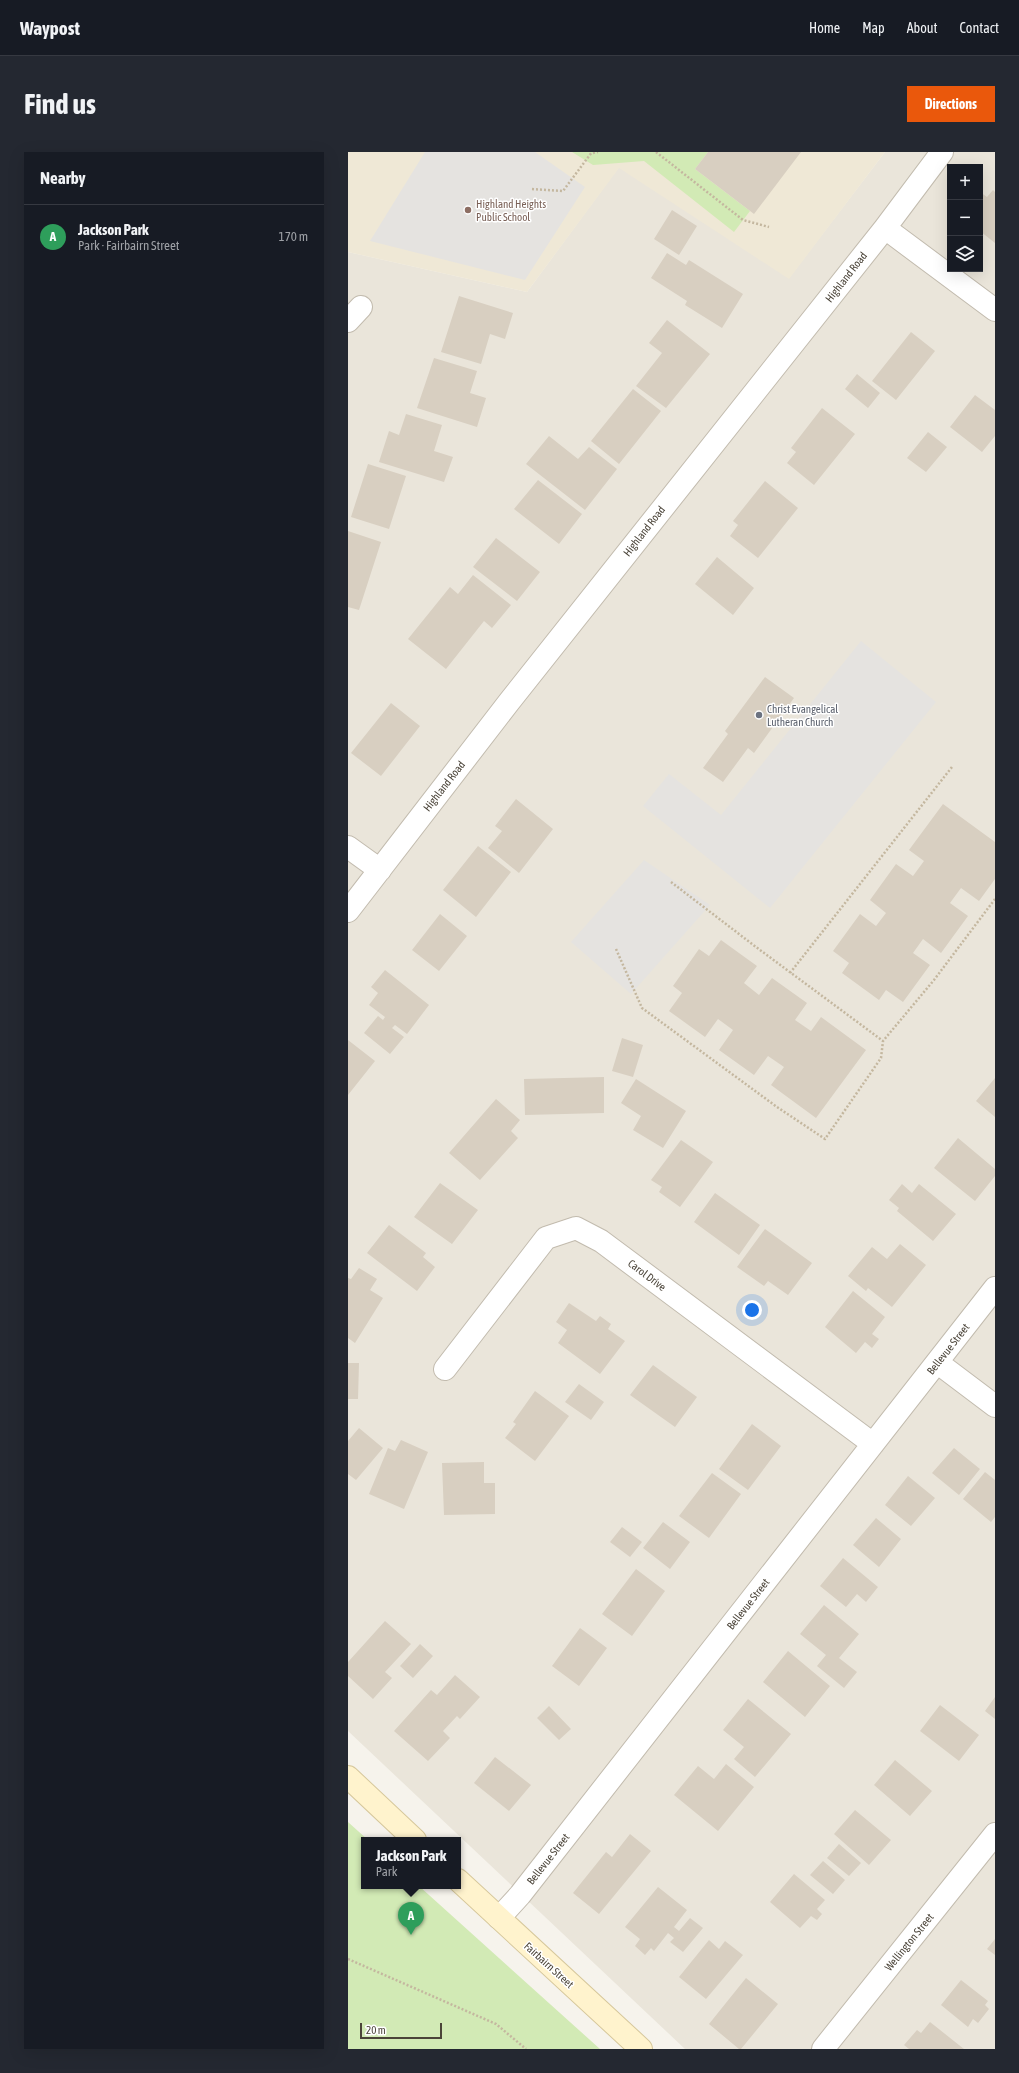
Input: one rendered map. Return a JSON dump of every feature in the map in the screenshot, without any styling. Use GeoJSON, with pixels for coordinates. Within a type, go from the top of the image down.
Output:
{"type":"FeatureCollection","features":[{"type":"Feature","properties":{"kind":"main road"},"geometry":{"type":"LineString","coordinates":[[348,1777],[412,1837]]}},
{"type":"Feature","properties":{"kind":"main road","name":"Fairbairn Street"},"geometry":{"type":"LineString","coordinates":[[461,1883],[641,2049]]}},
{"type":"Feature","properties":{"kind":"street","name":"Highland Road"},"geometry":{"type":"LineString","coordinates":[[348,911],[509,702],[885,228],[942,152]]}},
{"type":"Feature","properties":{"kind":"street"},"geometry":{"type":"LineString","coordinates":[[885,228],[995,310]]}},
{"type":"Feature","properties":{"kind":"street"},"geometry":{"type":"LineString","coordinates":[[348,846],[380,870]]}},
{"type":"Feature","properties":{"kind":"street","name":"Carol Drive"},"geometry":{"type":"LineString","coordinates":[[445,1369],[546,1238],[576,1228],[601,1241],[873,1444]]}},
{"type":"Feature","properties":{"kind":"street","name":"Bellevue Street"},"geometry":{"type":"LineString","coordinates":[[499,1918],[529,1883],[938,1363],[995,1288]]}},
{"type":"Feature","properties":{"kind":"street"},"geometry":{"type":"LineString","coordinates":[[938,1363],[995,1406]]}},
{"type":"Feature","properties":{"kind":"street","name":"Wellington Street"},"geometry":{"type":"LineString","coordinates":[[823,2049],[995,1834]]}},
{"type":"Feature","properties":{"kind":"path"},"geometry":{"type":"LineString","coordinates":[[532,189],[562,191],[592,152],[598,152]]}},
{"type":"Feature","properties":{"kind":"path"},"geometry":{"type":"LineString","coordinates":[[656,152],[743,220],[769,227]]}},
{"type":"Feature","properties":{"kind":"path"},"geometry":{"type":"LineString","coordinates":[[790,973],[952,767]]}},
{"type":"Feature","properties":{"kind":"path"},"geometry":{"type":"LineString","coordinates":[[671,882],[790,973],[883,1041]]}},
{"type":"Feature","properties":{"kind":"path"},"geometry":{"type":"LineString","coordinates":[[616,949],[642,1008],[777,1107],[825,1139],[881,1058],[883,1041],[934,980],[995,900]]}},
{"type":"Feature","properties":{"kind":"path"},"geometry":{"type":"LineString","coordinates":[[348,1959],[496,2024],[526,2049]]}},
{"type":"Feature","properties":{"kind":"shaded area","name":"Highland Heights Public School"},"geometry":{"type":"Polygon","coordinates":[[[348,152],[885,152],[789,279],[619,168],[527,292],[348,252],[348,152]]]}},
{"type":"Feature","properties":{"kind":"shaded area"},"geometry":{"type":"Polygon","coordinates":[[[425,152],[535,152],[585,187],[525,280],[370,241],[425,152]]]}},
{"type":"Feature","properties":{"kind":"shaded area"},"geometry":{"type":"Polygon","coordinates":[[[885,152],[995,152],[995,2049],[685,2049],[348,1731],[348,252],[527,292],[619,167],[789,278],[885,152]]]}},
{"type":"Feature","properties":{"kind":"shaded area"},"geometry":{"type":"Polygon","coordinates":[[[861,641],[936,702],[770,908],[643,806],[669,774],[721,815],[861,641]]]}},
{"type":"Feature","properties":{"kind":"shaded area"},"geometry":{"type":"Polygon","coordinates":[[[644,860],[710,905],[631,994],[571,942],[644,860]]]}},
{"type":"Feature","properties":{"kind":"green space"},"geometry":{"type":"Polygon","coordinates":[[[572,152],[708,152],[695,169],[750,211],[734,232],[644,161],[593,165],[572,152]]]}},
{"type":"Feature","properties":{"kind":"green space"},"geometry":{"type":"Polygon","coordinates":[[[348,1822],[365,1837],[361,1837],[361,1889],[422,1889],[600,2049],[348,2049],[348,1822]]]}},
{"type":"Feature","properties":{"kind":"building"},"geometry":{"type":"Polygon","coordinates":[[[708,152],[801,152],[754,214],[695,169],[708,152]]]}},
{"type":"Feature","properties":{"kind":"building"},"geometry":{"type":"Polygon","coordinates":[[[993,190],[995,192],[995,243],[983,233],[983,194],[987,197],[993,190]]]}},
{"type":"Feature","properties":{"kind":"building"},"geometry":{"type":"Polygon","coordinates":[[[672,210],[697,226],[679,255],[654,239],[672,210]]]}},
{"type":"Feature","properties":{"kind":"building"},"geometry":{"type":"Polygon","coordinates":[[[667,253],[686,265],[689,260],[743,294],[722,328],[685,305],[687,301],[651,278],[667,253]]]}},
{"type":"Feature","properties":{"kind":"building"},"geometry":{"type":"Polygon","coordinates":[[[459,296],[513,313],[505,339],[490,334],[481,364],[441,352],[459,296]]]}},
{"type":"Feature","properties":{"kind":"building"},"geometry":{"type":"Polygon","coordinates":[[[667,320],[710,354],[666,408],[636,386],[662,353],[649,343],[667,320]]]}},
{"type":"Feature","properties":{"kind":"building"},"geometry":{"type":"Polygon","coordinates":[[[911,332],[935,351],[896,400],[872,381],[911,332]]]}},
{"type":"Feature","properties":{"kind":"building"},"geometry":{"type":"Polygon","coordinates":[[[434,358],[477,371],[470,393],[486,398],[477,427],[417,408],[434,358]]]}},
{"type":"Feature","properties":{"kind":"building"},"geometry":{"type":"Polygon","coordinates":[[[857,374],[880,393],[868,408],[845,389],[857,374]]]}},
{"type":"Feature","properties":{"kind":"building"},"geometry":{"type":"Polygon","coordinates":[[[633,389],[661,411],[619,464],[591,441],[633,389]]]}},
{"type":"Feature","properties":{"kind":"building"},"geometry":{"type":"Polygon","coordinates":[[[975,395],[995,410],[995,436],[982,452],[950,427],[975,395]]]}},
{"type":"Feature","properties":{"kind":"building"},"geometry":{"type":"Polygon","coordinates":[[[822,408],[855,434],[814,485],[787,463],[796,452],[791,448],[822,408]]]}},
{"type":"Feature","properties":{"kind":"building"},"geometry":{"type":"Polygon","coordinates":[[[406,414],[442,425],[434,451],[453,457],[444,482],[379,462],[389,431],[399,435],[406,414]]]}},
{"type":"Feature","properties":{"kind":"building"},"geometry":{"type":"Polygon","coordinates":[[[928,432],[947,447],[926,472],[907,458],[928,432]]]}},
{"type":"Feature","properties":{"kind":"building"},"geometry":{"type":"Polygon","coordinates":[[[549,436],[578,459],[589,447],[617,469],[585,510],[526,464],[549,436]]]}},
{"type":"Feature","properties":{"kind":"building"},"geometry":{"type":"Polygon","coordinates":[[[368,464],[406,476],[389,529],[351,517],[368,464]]]}},
{"type":"Feature","properties":{"kind":"building"},"geometry":{"type":"Polygon","coordinates":[[[538,480],[582,514],[559,544],[514,509],[538,480]]]}},
{"type":"Feature","properties":{"kind":"building"},"geometry":{"type":"Polygon","coordinates":[[[765,481],[798,508],[758,558],[730,536],[738,525],[733,521],[765,481]]]}},
{"type":"Feature","properties":{"kind":"building"},"geometry":{"type":"Polygon","coordinates":[[[348,531],[381,542],[359,610],[348,607],[348,531]]]}},
{"type":"Feature","properties":{"kind":"building"},"geometry":{"type":"Polygon","coordinates":[[[496,538],[540,572],[517,601],[473,567],[496,538]]]}},
{"type":"Feature","properties":{"kind":"building"},"geometry":{"type":"Polygon","coordinates":[[[717,557],[754,588],[733,615],[695,584],[717,557]]]}},
{"type":"Feature","properties":{"kind":"building"},"geometry":{"type":"Polygon","coordinates":[[[473,575],[511,605],[492,628],[484,621],[446,669],[408,639],[450,587],[458,594],[473,575]]]}},
{"type":"Feature","properties":{"kind":"building","name":"Christ Evangelical Lutheran Church"},"geometry":{"type":"Polygon","coordinates":[[[765,677],[794,698],[754,753],[748,748],[723,782],[703,768],[728,734],[725,731],[765,677]]]}},
{"type":"Feature","properties":{"kind":"building"},"geometry":{"type":"Polygon","coordinates":[[[391,703],[420,726],[381,776],[351,753],[391,703]]]}},
{"type":"Feature","properties":{"kind":"building"},"geometry":{"type":"Polygon","coordinates":[[[516,799],[553,829],[519,873],[488,848],[502,831],[495,826],[516,799]]]}},
{"type":"Feature","properties":{"kind":"building"},"geometry":{"type":"Polygon","coordinates":[[[943,804],[995,842],[995,879],[979,901],[961,888],[950,903],[968,916],[941,953],[923,939],[913,953],[930,965],[903,1002],[886,990],[879,1000],[842,973],[849,963],[833,951],[860,914],[876,926],[886,913],[870,900],[896,864],[913,876],[924,861],[909,850],[943,804]]]}},
{"type":"Feature","properties":{"kind":"building"},"geometry":{"type":"Polygon","coordinates":[[[478,846],[511,872],[476,917],[443,890],[478,846]]]}},
{"type":"Feature","properties":{"kind":"building"},"geometry":{"type":"Polygon","coordinates":[[[440,914],[467,936],[439,971],[412,950],[440,914]]]}},
{"type":"Feature","properties":{"kind":"building"},"geometry":{"type":"Polygon","coordinates":[[[721,940],[757,966],[744,983],[759,995],[772,978],[807,1003],[795,1020],[811,1031],[821,1017],[866,1050],[816,1118],[771,1085],[784,1067],[768,1056],[754,1075],[719,1050],[733,1030],[718,1019],[705,1037],[669,1011],[682,993],[673,986],[699,949],[709,956],[721,940]]]}},
{"type":"Feature","properties":{"kind":"building"},"geometry":{"type":"Polygon","coordinates":[[[385,970],[429,1005],[407,1034],[395,1025],[392,1028],[404,1037],[390,1054],[364,1033],[378,1016],[383,1020],[385,1017],[369,1005],[378,993],[371,987],[385,970]]]}},
{"type":"Feature","properties":{"kind":"building"},"geometry":{"type":"Polygon","coordinates":[[[622,1038],[643,1045],[633,1077],[612,1071],[622,1038]]]}},
{"type":"Feature","properties":{"kind":"building"},"geometry":{"type":"Polygon","coordinates":[[[348,1040],[375,1061],[348,1095],[348,1040]]]}},
{"type":"Feature","properties":{"kind":"building"},"geometry":{"type":"Polygon","coordinates":[[[604,1077],[604,1113],[525,1115],[524,1079],[604,1077]]]}},
{"type":"Feature","properties":{"kind":"building"},"geometry":{"type":"Polygon","coordinates":[[[995,1078],[995,1117],[976,1101],[995,1078]]]}},
{"type":"Feature","properties":{"kind":"building"},"geometry":{"type":"Polygon","coordinates":[[[636,1079],[686,1111],[663,1148],[633,1130],[641,1116],[621,1103],[636,1079]]]}},
{"type":"Feature","properties":{"kind":"building"},"geometry":{"type":"Polygon","coordinates":[[[496,1099],[520,1120],[511,1131],[518,1138],[480,1180],[449,1153],[496,1099]]]}},
{"type":"Feature","properties":{"kind":"building"},"geometry":{"type":"Polygon","coordinates":[[[958,1138],[995,1169],[995,1176],[975,1201],[934,1168],[958,1138]]]}},
{"type":"Feature","properties":{"kind":"building"},"geometry":{"type":"Polygon","coordinates":[[[681,1140],[713,1162],[680,1207],[659,1192],[662,1187],[651,1180],[681,1140]]]}},
{"type":"Feature","properties":{"kind":"building"},"geometry":{"type":"Polygon","coordinates":[[[440,1183],[478,1210],[452,1244],[414,1217],[440,1183]]]}},
{"type":"Feature","properties":{"kind":"building"},"geometry":{"type":"Polygon","coordinates":[[[902,1184],[912,1193],[919,1184],[956,1214],[933,1241],[897,1211],[899,1208],[889,1200],[902,1184]]]}},
{"type":"Feature","properties":{"kind":"building"},"geometry":{"type":"Polygon","coordinates":[[[715,1193],[760,1225],[739,1255],[694,1222],[715,1193]]]}},
{"type":"Feature","properties":{"kind":"building"},"geometry":{"type":"Polygon","coordinates":[[[389,1225],[426,1253],[423,1257],[435,1267],[417,1291],[367,1253],[389,1225]]]}},
{"type":"Feature","properties":{"kind":"building"},"geometry":{"type":"Polygon","coordinates":[[[765,1229],[812,1263],[788,1295],[768,1281],[764,1286],[737,1267],[765,1229]]]}},
{"type":"Feature","properties":{"kind":"building"},"geometry":{"type":"Polygon","coordinates":[[[900,1244],[926,1265],[892,1307],[868,1288],[866,1291],[848,1276],[872,1247],[887,1259],[900,1244]]]}},
{"type":"Feature","properties":{"kind":"building"},"geometry":{"type":"Polygon","coordinates":[[[359,1268],[377,1279],[370,1290],[383,1298],[355,1343],[348,1338],[348,1278],[351,1279],[359,1268]]]}},
{"type":"Feature","properties":{"kind":"building"},"geometry":{"type":"Polygon","coordinates":[[[853,1291],[885,1317],[872,1334],[879,1339],[872,1348],[865,1342],[856,1353],[825,1327],[853,1291]]]}},
{"type":"Feature","properties":{"kind":"building"},"geometry":{"type":"Polygon","coordinates":[[[569,1303],[596,1321],[600,1316],[611,1324],[608,1329],[625,1341],[600,1374],[558,1343],[567,1330],[556,1322],[569,1303]]]}},
{"type":"Feature","properties":{"kind":"building"},"geometry":{"type":"Polygon","coordinates":[[[348,1363],[359,1363],[358,1399],[348,1399],[348,1363]]]}},
{"type":"Feature","properties":{"kind":"building"},"geometry":{"type":"Polygon","coordinates":[[[653,1365],[697,1397],[675,1427],[630,1395],[653,1365]]]}},
{"type":"Feature","properties":{"kind":"building"},"geometry":{"type":"Polygon","coordinates":[[[579,1384],[604,1402],[591,1420],[565,1402],[579,1384]]]}},
{"type":"Feature","properties":{"kind":"building"},"geometry":{"type":"Polygon","coordinates":[[[535,1391],[569,1416],[535,1461],[505,1438],[516,1424],[513,1422],[535,1391]]]}},
{"type":"Feature","properties":{"kind":"building"},"geometry":{"type":"Polygon","coordinates":[[[752,1424],[781,1446],[748,1490],[719,1469],[752,1424]]]}},
{"type":"Feature","properties":{"kind":"building"},"geometry":{"type":"Polygon","coordinates":[[[359,1428],[383,1448],[356,1480],[348,1474],[348,1441],[359,1428]]]}},
{"type":"Feature","properties":{"kind":"building"},"geometry":{"type":"Polygon","coordinates":[[[401,1440],[428,1452],[404,1509],[369,1494],[388,1448],[395,1451],[401,1440]]]}},
{"type":"Feature","properties":{"kind":"building"},"geometry":{"type":"Polygon","coordinates":[[[954,1448],[980,1469],[959,1495],[932,1473],[954,1448]]]}},
{"type":"Feature","properties":{"kind":"building"},"geometry":{"type":"Polygon","coordinates":[[[484,1462],[484,1483],[495,1483],[495,1514],[444,1515],[442,1463],[484,1462]]]}},
{"type":"Feature","properties":{"kind":"building"},"geometry":{"type":"Polygon","coordinates":[[[985,1472],[995,1480],[995,1517],[991,1522],[963,1499],[985,1472]]]}},
{"type":"Feature","properties":{"kind":"building"},"geometry":{"type":"Polygon","coordinates":[[[712,1473],[741,1494],[709,1538],[679,1516],[712,1473]]]}},
{"type":"Feature","properties":{"kind":"building"},"geometry":{"type":"Polygon","coordinates":[[[908,1476],[935,1498],[911,1526],[885,1505],[908,1476]]]}},
{"type":"Feature","properties":{"kind":"building"},"geometry":{"type":"Polygon","coordinates":[[[876,1518],[901,1539],[879,1567],[853,1545],[876,1518]]]}},
{"type":"Feature","properties":{"kind":"building"},"geometry":{"type":"Polygon","coordinates":[[[663,1522],[690,1542],[670,1569],[643,1548],[663,1522]]]}},
{"type":"Feature","properties":{"kind":"building"},"geometry":{"type":"Polygon","coordinates":[[[622,1527],[642,1542],[630,1557],[610,1542],[622,1527]]]}},
{"type":"Feature","properties":{"kind":"building"},"geometry":{"type":"Polygon","coordinates":[[[843,1558],[878,1587],[866,1602],[857,1594],[846,1607],[820,1586],[843,1558]]]}},
{"type":"Feature","properties":{"kind":"building"},"geometry":{"type":"Polygon","coordinates":[[[636,1569],[665,1591],[632,1636],[602,1614],[636,1569]]]}},
{"type":"Feature","properties":{"kind":"building"},"geometry":{"type":"Polygon","coordinates":[[[824,1605],[859,1634],[839,1658],[857,1672],[844,1688],[817,1666],[826,1655],[800,1634],[824,1605]]]}},
{"type":"Feature","properties":{"kind":"building"},"geometry":{"type":"Polygon","coordinates":[[[385,1621],[411,1644],[385,1672],[392,1678],[373,1699],[348,1676],[348,1662],[385,1621]]]}},
{"type":"Feature","properties":{"kind":"building"},"geometry":{"type":"Polygon","coordinates":[[[580,1628],[607,1648],[579,1686],[552,1666],[580,1628]]]}},
{"type":"Feature","properties":{"kind":"building"},"geometry":{"type":"Polygon","coordinates":[[[420,1644],[433,1656],[413,1678],[400,1666],[420,1644]]]}},
{"type":"Feature","properties":{"kind":"building"},"geometry":{"type":"Polygon","coordinates":[[[788,1651],[830,1686],[805,1717],[763,1682],[788,1651]]]}},
{"type":"Feature","properties":{"kind":"building"},"geometry":{"type":"Polygon","coordinates":[[[455,1675],[480,1697],[460,1719],[457,1716],[443,1731],[450,1738],[428,1761],[394,1731],[431,1690],[437,1695],[455,1675]]]}},
{"type":"Feature","properties":{"kind":"building"},"geometry":{"type":"Polygon","coordinates":[[[995,1697],[995,1719],[985,1711],[995,1697]]]}},
{"type":"Feature","properties":{"kind":"building"},"geometry":{"type":"Polygon","coordinates":[[[748,1699],[791,1734],[755,1777],[734,1759],[744,1747],[723,1730],[748,1699]]]}},
{"type":"Feature","properties":{"kind":"building"},"geometry":{"type":"Polygon","coordinates":[[[940,1705],[979,1735],[959,1761],[920,1731],[940,1705]]]}},
{"type":"Feature","properties":{"kind":"building"},"geometry":{"type":"Polygon","coordinates":[[[549,1706],[571,1729],[559,1740],[537,1718],[549,1706]]]}},
{"type":"Feature","properties":{"kind":"building"},"geometry":{"type":"Polygon","coordinates":[[[495,1757],[531,1785],[509,1811],[474,1783],[495,1757]]]}},
{"type":"Feature","properties":{"kind":"building"},"geometry":{"type":"Polygon","coordinates":[[[895,1760],[932,1791],[910,1816],[874,1785],[895,1760]]]}},
{"type":"Feature","properties":{"kind":"building"},"geometry":{"type":"Polygon","coordinates":[[[726,1764],[754,1787],[718,1831],[674,1795],[698,1766],[714,1779],[726,1764]]]}},
{"type":"Feature","properties":{"kind":"building"},"geometry":{"type":"Polygon","coordinates":[[[855,1810],[891,1840],[869,1865],[834,1834],[855,1810]]]}},
{"type":"Feature","properties":{"kind":"building"},"geometry":{"type":"Polygon","coordinates":[[[630,1834],[651,1851],[599,1914],[573,1893],[606,1852],[612,1857],[630,1834]]]}},
{"type":"Feature","properties":{"kind":"building"},"geometry":{"type":"Polygon","coordinates":[[[839,1844],[861,1863],[849,1876],[827,1858],[839,1844]]]}},
{"type":"Feature","properties":{"kind":"building"},"geometry":{"type":"Polygon","coordinates":[[[823,1861],[845,1880],[833,1894],[810,1875],[823,1861]]]}},
{"type":"Feature","properties":{"kind":"building"},"geometry":{"type":"Polygon","coordinates":[[[794,1874],[825,1900],[817,1909],[822,1914],[817,1920],[811,1916],[800,1928],[770,1902],[794,1874]]]}},
{"type":"Feature","properties":{"kind":"building"},"geometry":{"type":"Polygon","coordinates":[[[658,1887],[687,1910],[674,1927],[679,1931],[690,1918],[703,1928],[683,1952],[670,1942],[674,1938],[668,1933],[654,1951],[651,1948],[645,1955],[635,1946],[640,1939],[625,1927],[658,1887]]]}},
{"type":"Feature","properties":{"kind":"building"},"geometry":{"type":"Polygon","coordinates":[[[995,1939],[995,1955],[987,1949],[995,1939]]]}},
{"type":"Feature","properties":{"kind":"building"},"geometry":{"type":"Polygon","coordinates":[[[709,1940],[719,1949],[725,1941],[743,1955],[706,1999],[679,1977],[709,1940]]]}},
{"type":"Feature","properties":{"kind":"building"},"geometry":{"type":"Polygon","coordinates":[[[746,1978],[778,2004],[741,2049],[739,2049],[709,2024],[746,1978]]]}},
{"type":"Feature","properties":{"kind":"building"},"geometry":{"type":"Polygon","coordinates":[[[961,1980],[988,2001],[985,2005],[989,2009],[978,2023],[973,2019],[968,2027],[941,2005],[961,1980]]]}},
{"type":"Feature","properties":{"kind":"building"},"geometry":{"type":"Polygon","coordinates":[[[930,2022],[964,2049],[909,2049],[904,2045],[917,2030],[921,2033],[930,2022]]]}},
{"type":"Feature","properties":{"kind":"place","name":"Highland Heights Public School"},"geometry":{"type":"Point","coordinates":[468,210]}},
{"type":"Feature","properties":{"kind":"place","name":"Christ Evangelical Lutheran Church"},"geometry":{"type":"Point","coordinates":[759,715]}},
{"type":"Feature","properties":{"kind":"place","name":"Jackson Park"},"geometry":{"type":"Point","coordinates":[411,1935]}}]}
